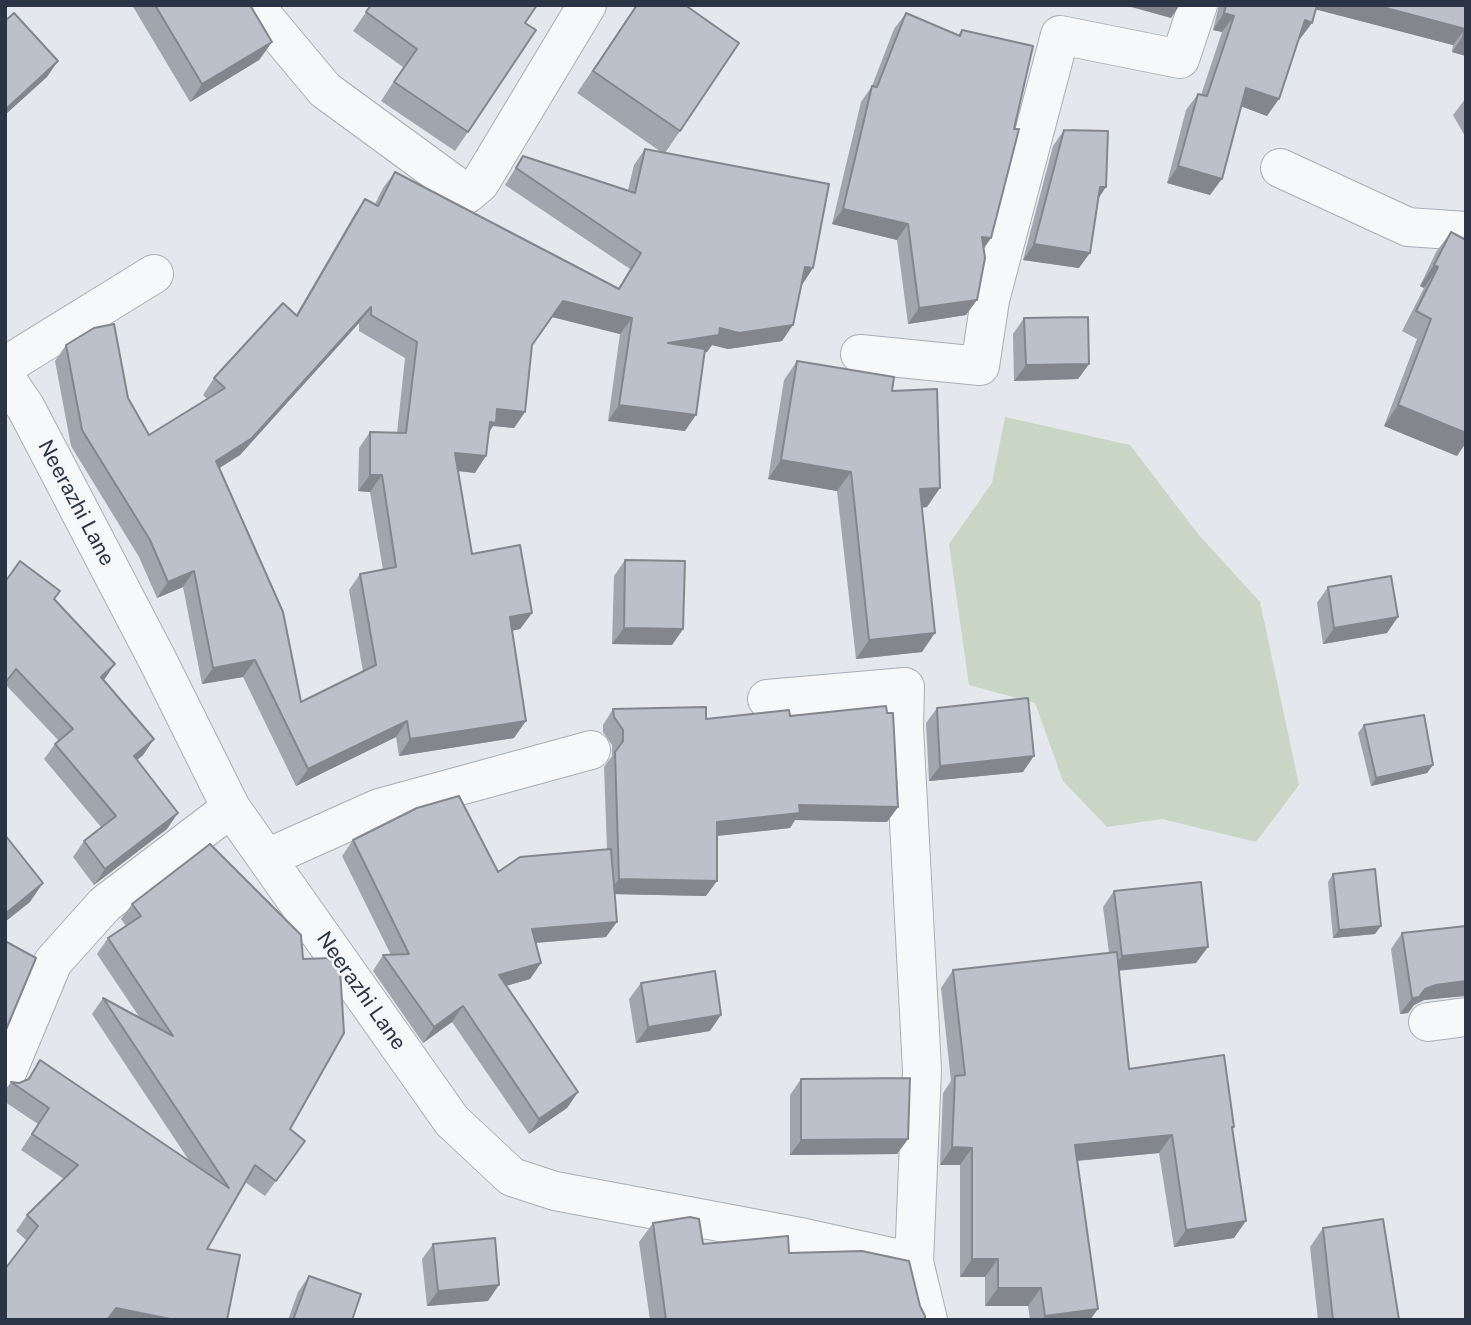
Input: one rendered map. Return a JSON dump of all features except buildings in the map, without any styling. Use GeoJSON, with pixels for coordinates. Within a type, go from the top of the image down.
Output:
{"type":"FeatureCollection","features":[{"type":"Feature","properties":{"kind":"street"},"geometry":{"type":"LineString","coordinates":[[254,5],[325,90],[467,194],[480,183],[586,5]]}},
{"type":"Feature","properties":{"kind":"street"},"geometry":{"type":"LineString","coordinates":[[860,354],[980,366],[990,299],[1060,35],[1180,59],[1198,5]]}},
{"type":"Feature","properties":{"kind":"street"},"geometry":{"type":"LineString","coordinates":[[1280,168],[1408,227],[1466,231]]}},
{"type":"Feature","properties":{"kind":"street"},"geometry":{"type":"LineString","coordinates":[[5,366],[154,274]]}},
{"type":"Feature","properties":{"kind":"street","name":"Neerazhi Lane"},"geometry":{"type":"LineString","coordinates":[[5,377],[32,420],[231,808],[452,1121],[512,1177],[555,1191],[805,1238],[914,1262]]}},
{"type":"Feature","properties":{"kind":"street"},"geometry":{"type":"LineString","coordinates":[[767,699],[905,687],[904,727],[922,1070],[914,1262],[928,1320]]}},
{"type":"Feature","properties":{"kind":"street"},"geometry":{"type":"LineString","coordinates":[[267,858],[379,808],[591,750]]}},
{"type":"Feature","properties":{"kind":"street"},"geometry":{"type":"LineString","coordinates":[[5,1077],[53,962],[105,904],[231,808]]}},
{"type":"Feature","properties":{"kind":"street"},"geometry":{"type":"LineString","coordinates":[[1428,1022],[1466,1017]]}},
{"type":"Feature","properties":{"kind":"green space"},"geometry":{"type":"Polygon","coordinates":[[[1005,417],[1130,445],[1198,534],[1260,602],[1299,785],[1256,842],[1162,819],[1107,827],[1063,781],[1035,703],[969,685],[949,544],[992,483],[1005,417]]]}}]}
